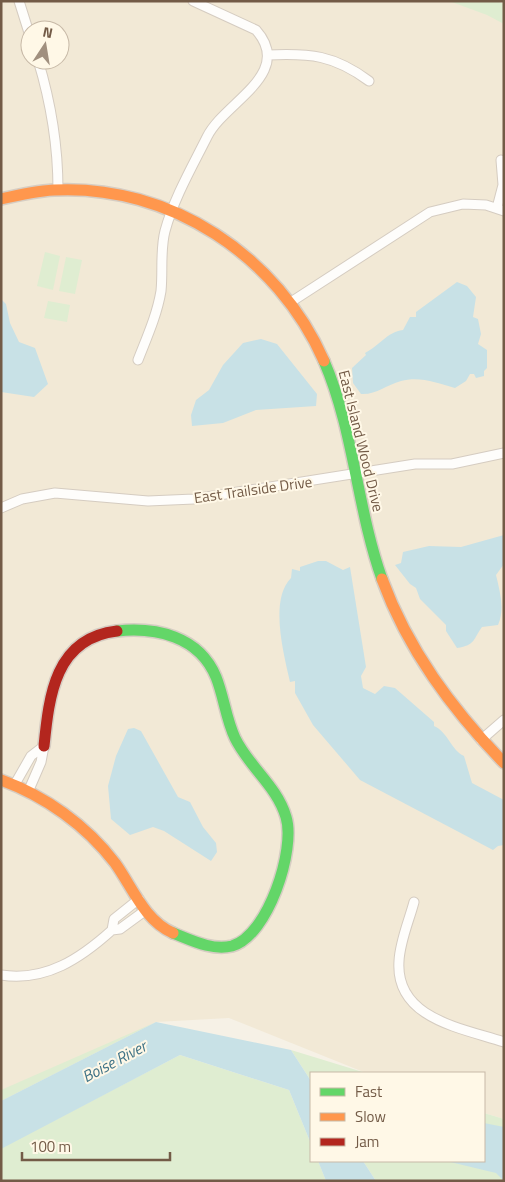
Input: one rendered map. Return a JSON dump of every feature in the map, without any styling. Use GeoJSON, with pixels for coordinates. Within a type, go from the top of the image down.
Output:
{"type":"FeatureCollection","features":[{"type":"Feature","properties":{"kind":"street"},"geometry":{"type":"LineString","coordinates":[[19,1],[25,20]]}},
{"type":"Feature","properties":{"kind":"street"},"geometry":{"type":"LineString","coordinates":[[138,360],[159,300],[165,232],[172,209],[208,134],[222,116],[260,80],[268,55],[264,38],[256,30],[193,1]]}},
{"type":"Feature","properties":{"kind":"street"},"geometry":{"type":"LineString","coordinates":[[268,55],[300,54],[328,58],[350,66],[369,81]]}},
{"type":"Feature","properties":{"kind":"street"},"geometry":{"type":"LineString","coordinates":[[41,70],[50,99],[57,148],[58,190]]}},
{"type":"Feature","properties":{"kind":"street"},"geometry":{"type":"LineString","coordinates":[[291,302],[430,212],[463,204],[500,209],[503,185],[501,160]]}},
{"type":"Feature","properties":{"kind":"street","name":"East Island Wood Drive"},"geometry":{"type":"LineString","coordinates":[[1,200],[58,190],[126,196],[172,209],[216,232],[235,245],[269,275],[291,302],[315,340],[332,382],[375,558],[401,622],[435,682],[481,740],[504,763]]}},
{"type":"Feature","properties":{"kind":"street","name":"East Trailside Drive"},"geometry":{"type":"LineString","coordinates":[[1,508],[22,499],[55,494],[171,501],[354,475],[415,464],[452,464],[504,453]]}},
{"type":"Feature","properties":{"kind":"street"},"geometry":{"type":"LineString","coordinates":[[1,780],[15,784],[28,792],[60,811],[92,838],[117,866],[146,910],[166,930],[207,946],[219,947],[241,942],[252,935],[267,914],[281,873],[288,837],[287,820],[280,801],[241,751],[229,724],[215,674],[206,658],[197,648],[171,634],[125,630],[94,637],[77,648],[64,661],[54,679],[49,700],[41,762],[28,792]]}},
{"type":"Feature","properties":{"kind":"street"},"geometry":{"type":"LineString","coordinates":[[481,740],[504,720]]}},
{"type":"Feature","properties":{"kind":"street"},"geometry":{"type":"LineString","coordinates":[[15,784],[31,756],[44,746]]}},
{"type":"Feature","properties":{"kind":"street"},"geometry":{"type":"LineString","coordinates":[[112,930],[114,919],[139,899]]}},
{"type":"Feature","properties":{"kind":"street"},"geometry":{"type":"LineString","coordinates":[[414,902],[399,962],[400,981],[409,998],[420,1011],[433,1019],[504,1042]]}},
{"type":"Feature","properties":{"kind":"street"},"geometry":{"type":"LineString","coordinates":[[1,975],[22,976],[55,969],[80,957],[112,930],[120,929],[146,910]]}},
{"type":"Feature","properties":{"kind":"shaded area"},"geometry":{"type":"Polygon","coordinates":[[[1,1],[496,1],[504,4],[504,1119],[485,1113],[485,1072],[364,1072],[229,1018],[156,1022],[1,1101],[1,1]]]}},
{"type":"Feature","properties":{"kind":"green space"},"geometry":{"type":"Polygon","coordinates":[[[449,1],[496,1],[504,4],[504,24],[487,15],[449,1]]]}},
{"type":"Feature","properties":{"kind":"green space"},"geometry":{"type":"Polygon","coordinates":[[[45,252],[60,256],[53,290],[37,286],[45,252]]]}},
{"type":"Feature","properties":{"kind":"green space"},"geometry":{"type":"Polygon","coordinates":[[[66,257],[82,260],[75,294],[59,291],[66,257]]]}},
{"type":"Feature","properties":{"kind":"green space"},"geometry":{"type":"Polygon","coordinates":[[[48,301],[70,305],[67,322],[44,318],[48,301]]]}},
{"type":"Feature","properties":{"kind":"green space"},"geometry":{"type":"Polygon","coordinates":[[[156,1022],[1,1101],[1,1090],[156,1022]]]}},
{"type":"Feature","properties":{"kind":"green space"},"geometry":{"type":"Polygon","coordinates":[[[291,1050],[363,1072],[310,1072],[310,1079],[291,1050]]]}},
{"type":"Feature","properties":{"kind":"green space"},"geometry":{"type":"Polygon","coordinates":[[[180,1055],[289,1090],[310,1142],[310,1162],[318,1162],[326,1181],[1,1181],[1,1148],[180,1055]]]}},
{"type":"Feature","properties":{"kind":"green space"},"geometry":{"type":"Polygon","coordinates":[[[485,1113],[504,1119],[504,1181],[376,1181],[364,1162],[485,1162],[485,1113]]]}},
{"type":"Feature","properties":{"kind":"water"},"geometry":{"type":"Polygon","coordinates":[[[457,282],[467,286],[476,297],[473,317],[478,319],[481,334],[478,344],[487,350],[487,368],[484,371],[484,376],[476,378],[474,374],[470,374],[466,381],[455,388],[415,379],[401,381],[371,393],[361,394],[353,383],[352,368],[366,355],[365,353],[392,333],[403,330],[410,317],[416,317],[416,312],[457,282]]]}},
{"type":"Feature","properties":{"kind":"water"},"geometry":{"type":"Polygon","coordinates":[[[1,299],[6,304],[10,323],[19,342],[35,348],[48,384],[34,397],[1,392],[1,299]]]}},
{"type":"Feature","properties":{"kind":"water"},"geometry":{"type":"Polygon","coordinates":[[[261,339],[277,344],[317,394],[316,406],[256,410],[223,423],[192,426],[191,415],[196,400],[209,390],[223,365],[243,343],[261,339]]]}},
{"type":"Feature","properties":{"kind":"water"},"geometry":{"type":"Polygon","coordinates":[[[504,535],[504,564],[496,575],[501,607],[498,625],[482,627],[471,643],[457,648],[446,631],[446,625],[420,599],[416,588],[410,584],[395,565],[401,563],[403,552],[429,546],[461,547],[504,535]]]}},
{"type":"Feature","properties":{"kind":"water"},"geometry":{"type":"Polygon","coordinates":[[[318,561],[326,561],[343,570],[350,567],[366,667],[361,676],[363,688],[375,694],[384,686],[395,688],[434,722],[434,726],[443,732],[456,750],[464,756],[472,783],[504,800],[504,845],[498,846],[493,850],[360,780],[313,725],[295,693],[295,681],[290,682],[282,643],[279,613],[284,588],[291,578],[292,569],[300,571],[300,567],[318,561]]]}},
{"type":"Feature","properties":{"kind":"water"},"geometry":{"type":"Polygon","coordinates":[[[134,728],[141,731],[178,797],[190,802],[203,827],[216,843],[217,852],[211,861],[164,831],[153,827],[130,835],[111,819],[108,786],[116,756],[128,729],[134,728]]]}},
{"type":"Feature","properties":{"kind":"water","name":"Boise River"},"geometry":{"type":"Polygon","coordinates":[[[156,1022],[291,1050],[310,1079],[310,1142],[289,1090],[180,1055],[1,1149],[1,1101],[156,1022]]]}},
{"type":"Feature","properties":{"kind":"water"},"geometry":{"type":"Polygon","coordinates":[[[485,1123],[504,1127],[504,1181],[496,1173],[450,1162],[485,1162],[485,1123]]]}},
{"type":"Feature","properties":{"kind":"water"},"geometry":{"type":"Polygon","coordinates":[[[318,1162],[364,1162],[376,1181],[326,1181],[318,1162]]]}},
{"type":"Feature","properties":{"kind":"traffic: fast"},"geometry":{"type":"LineString","coordinates":[[324,361],[342,414],[367,525],[382,579]]}},
{"type":"Feature","properties":{"kind":"traffic: fast"},"geometry":{"type":"LineString","coordinates":[[117,631],[132,630],[161,633],[175,637],[199,652],[216,677],[235,738],[270,786],[286,817],[288,831],[287,849],[276,890],[268,909],[257,926],[245,939],[232,946],[217,947],[202,944],[173,933]]}},
{"type":"Feature","properties":{"kind":"traffic: slow"},"geometry":{"type":"LineString","coordinates":[[1,199],[27,193],[54,190],[97,191],[139,199],[178,214],[215,234],[249,259],[279,289],[304,323],[324,361]]}},
{"type":"Feature","properties":{"kind":"traffic: slow"},"geometry":{"type":"LineString","coordinates":[[382,579],[405,630],[433,677],[449,700],[504,763]]}},
{"type":"Feature","properties":{"kind":"traffic: slow"},"geometry":{"type":"LineString","coordinates":[[1,780],[49,803],[78,824],[104,849],[115,863],[147,912],[154,920],[173,933]]}},
{"type":"Feature","properties":{"kind":"traffic: jam"},"geometry":{"type":"LineString","coordinates":[[44,746],[53,689],[59,672],[68,657],[80,645],[96,636],[117,631]]}}]}
